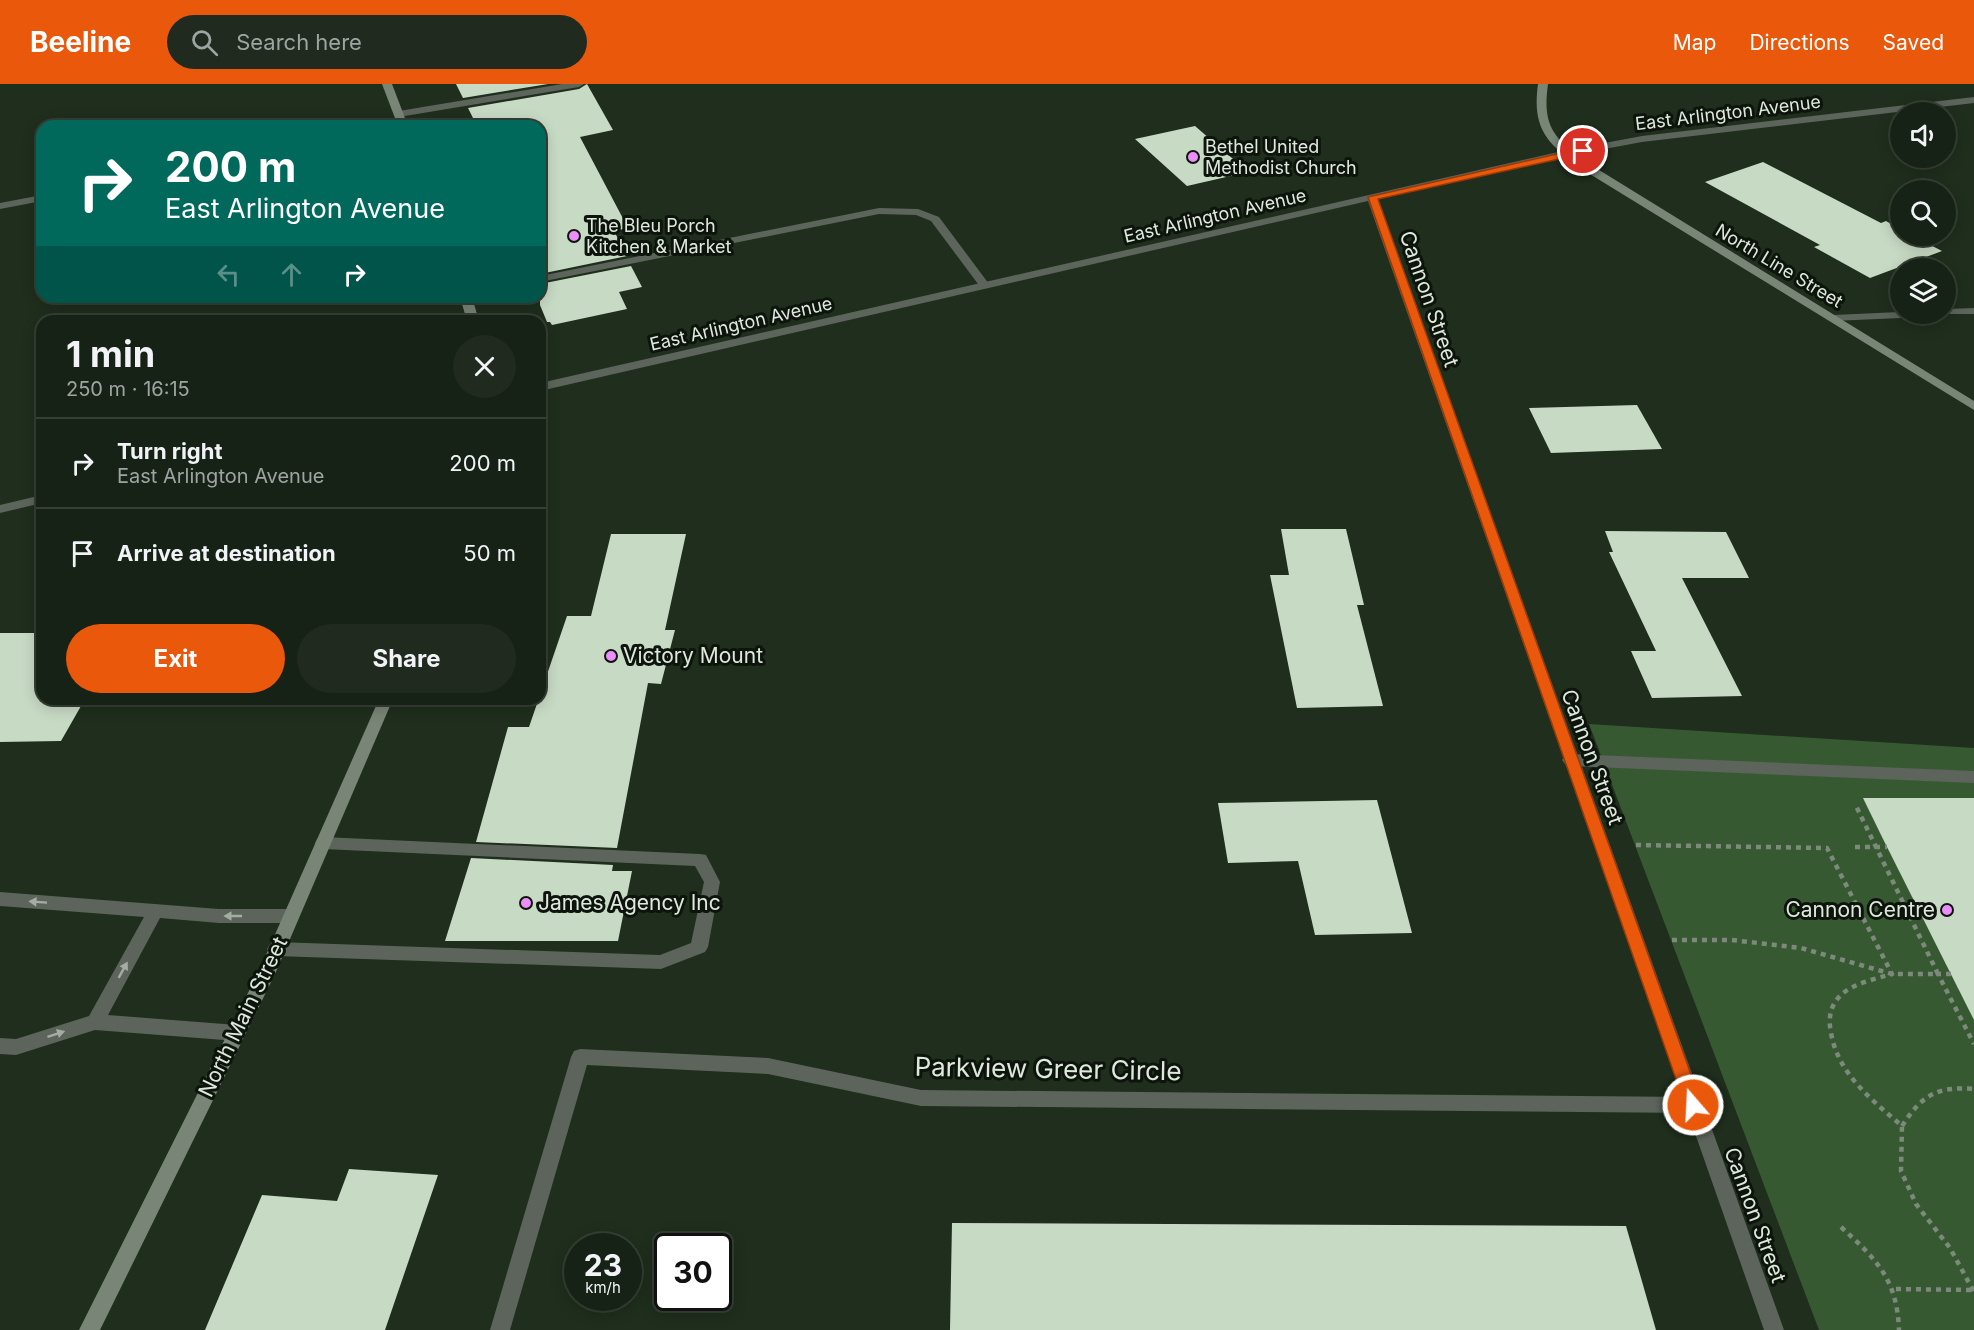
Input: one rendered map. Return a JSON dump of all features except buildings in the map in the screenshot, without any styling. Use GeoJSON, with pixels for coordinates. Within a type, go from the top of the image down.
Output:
{"type":"FeatureCollection","features":[{"type":"Feature","properties":{"kind":"main road"},"geometry":{"type":"LineString","coordinates":[[387,84],[401,120]]}},
{"type":"Feature","properties":{"kind":"main road","name":"North Line Street"},"geometry":{"type":"LineString","coordinates":[[1543,84],[1540,110],[1548,130],[1567,153],[1591,171],[1974,406]]}},
{"type":"Feature","properties":{"kind":"main road","name":"North Main Street"},"geometry":{"type":"LineString","coordinates":[[89,1330],[237,1033],[383,705]]}},
{"type":"Feature","properties":{"kind":"street"},"geometry":{"type":"LineString","coordinates":[[399,114],[579,84]]}},
{"type":"Feature","properties":{"kind":"street","name":"East Arlington Avenue"},"geometry":{"type":"LineString","coordinates":[[546,386],[1567,153],[1642,139],[1974,100]]}},
{"type":"Feature","properties":{"kind":"street","name":"Cannon Street"},"geometry":{"type":"LineString","coordinates":[[1372,197],[1774,1330]]}},
{"type":"Feature","properties":{"kind":"street"},"geometry":{"type":"LineString","coordinates":[[0,206],[36,199]]}},
{"type":"Feature","properties":{"kind":"street"},"geometry":{"type":"LineString","coordinates":[[546,278],[879,211],[918,212],[935,219],[985,286]]}},
{"type":"Feature","properties":{"kind":"street"},"geometry":{"type":"LineString","coordinates":[[1956,312],[1974,311]]}},
{"type":"Feature","properties":{"kind":"street"},"geometry":{"type":"LineString","coordinates":[[1833,318],[1890,315]]}},
{"type":"Feature","properties":{"kind":"street"},"geometry":{"type":"LineString","coordinates":[[0,509],[36,501]]}},
{"type":"Feature","properties":{"kind":"street"},"geometry":{"type":"LineString","coordinates":[[1570,760],[1974,777]]}},
{"type":"Feature","properties":{"kind":"street"},"geometry":{"type":"LineString","coordinates":[[276,949],[661,962],[699,947],[712,882],[700,860],[323,843]]}},
{"type":"Feature","properties":{"kind":"street"},"geometry":{"type":"LineString","coordinates":[[0,899],[219,916],[291,916]]}},
{"type":"Feature","properties":{"kind":"street"},"geometry":{"type":"LineString","coordinates":[[95,1022],[156,910]]}},
{"type":"Feature","properties":{"kind":"street"},"geometry":{"type":"LineString","coordinates":[[0,1046],[16,1047],[95,1022],[237,1033]]}},
{"type":"Feature","properties":{"kind":"street","name":"Parkview Greer Circle"},"geometry":{"type":"LineString","coordinates":[[500,1330],[580,1058],[768,1066],[921,1098],[1693,1105]]}},
{"type":"Feature","properties":{"kind":"path"},"geometry":{"type":"LineString","coordinates":[[1840,771],[1974,1044]]}},
{"type":"Feature","properties":{"kind":"path"},"geometry":{"type":"LineString","coordinates":[[1630,845],[1827,848],[1892,974]]}},
{"type":"Feature","properties":{"kind":"path"},"geometry":{"type":"LineString","coordinates":[[1855,847],[1887,847]]}},
{"type":"Feature","properties":{"kind":"path"},"geometry":{"type":"LineString","coordinates":[[1635,940],[1732,940],[1801,948],[1892,974],[1951,974]]}},
{"type":"Feature","properties":{"kind":"path"},"geometry":{"type":"LineString","coordinates":[[1892,974],[1842,993],[1833,1004],[1829,1017],[1831,1042],[1839,1062],[1860,1087],[1902,1126]]}},
{"type":"Feature","properties":{"kind":"path"},"geometry":{"type":"LineString","coordinates":[[1974,1089],[1959,1087],[1935,1091],[1915,1105],[1902,1126],[1901,1171],[1916,1204],[1950,1248],[1974,1291]]}},
{"type":"Feature","properties":{"kind":"path"},"geometry":{"type":"LineString","coordinates":[[1841,1227],[1876,1258],[1896,1289],[1899,1330]]}},
{"type":"Feature","properties":{"kind":"path"},"geometry":{"type":"LineString","coordinates":[[1896,1289],[1974,1291]]}},
{"type":"Feature","properties":{"kind":"green space"},"geometry":{"type":"Polygon","coordinates":[[[1589,724],[1974,748],[1974,1330],[1819,1330],[1589,724]]]}},
{"type":"Feature","properties":{"kind":"place","name":"Bethel United Methodist Church"},"geometry":{"type":"Point","coordinates":[1193,157]}},
{"type":"Feature","properties":{"kind":"place","name":"The Bleu Porch Kitchen & Market"},"geometry":{"type":"Point","coordinates":[574,236]}},
{"type":"Feature","properties":{"kind":"place","name":"Victory Mount"},"geometry":{"type":"Point","coordinates":[611,656]}},
{"type":"Feature","properties":{"kind":"place","name":"James Agency Inc"},"geometry":{"type":"Point","coordinates":[526,903]}},
{"type":"Feature","properties":{"kind":"place","name":"Cannon Centre"},"geometry":{"type":"Point","coordinates":[1947,910]}},
{"type":"Feature","properties":{"kind":"route"},"geometry":{"type":"LineString","coordinates":[[1583,151],[1372,197],[1693,1105]]}}]}
